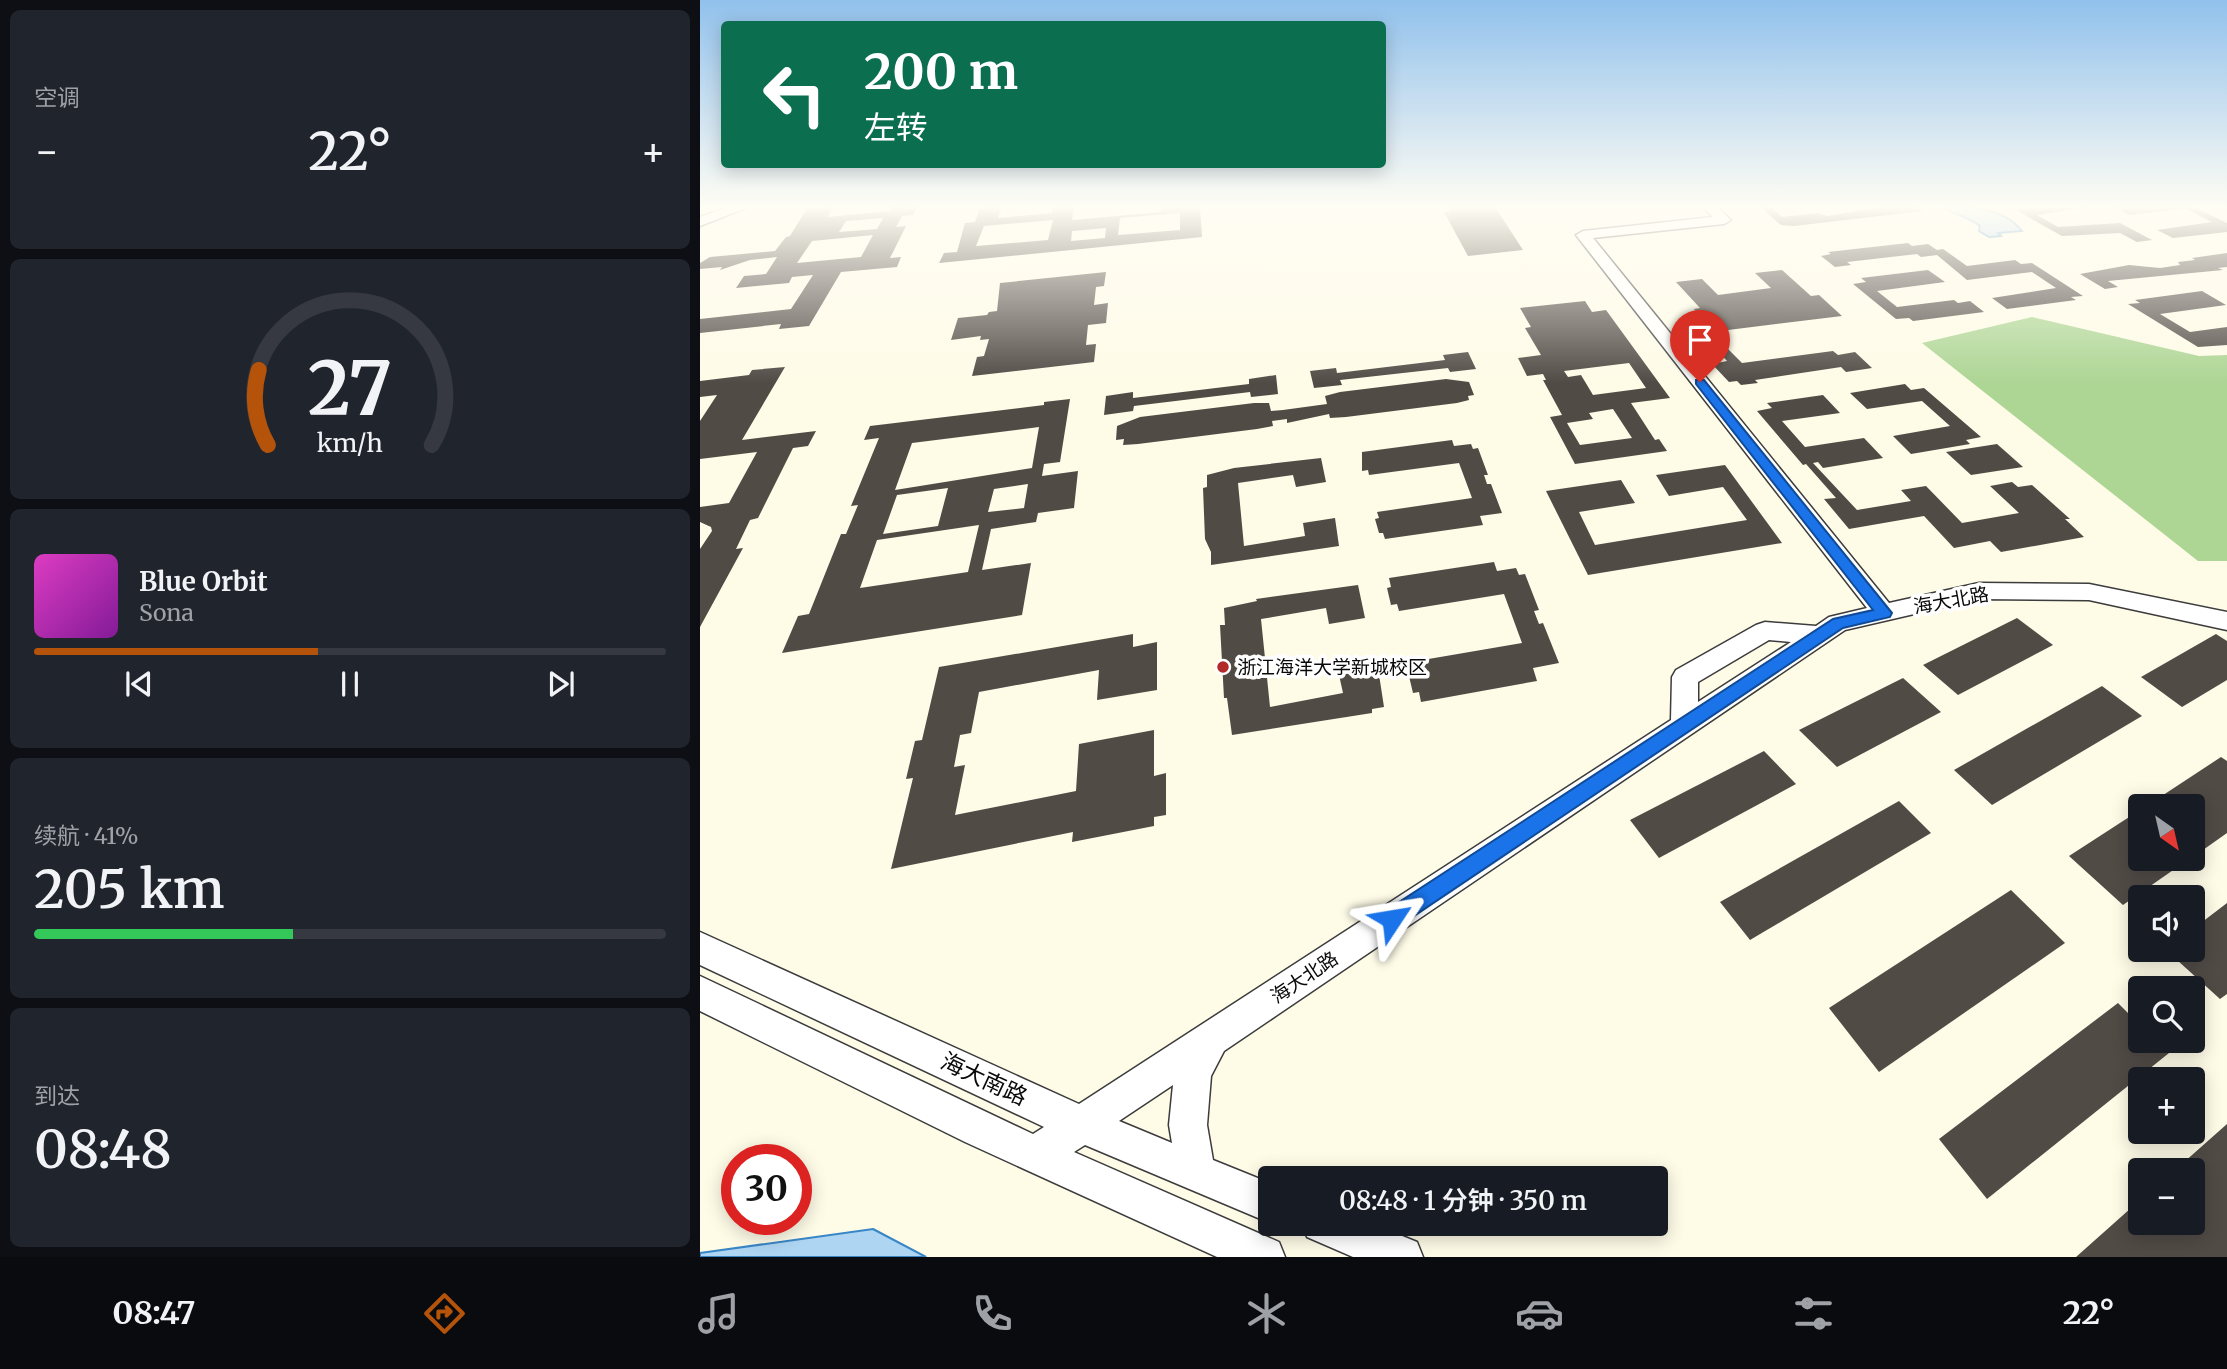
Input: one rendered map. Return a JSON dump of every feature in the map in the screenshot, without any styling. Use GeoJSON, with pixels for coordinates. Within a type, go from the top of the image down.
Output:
{"type":"FeatureCollection","features":[{"type":"Feature","properties":{"kind":"street"},"geometry":{"type":"LineString","coordinates":[[1607,266],[1884,613]]}},
{"type":"Feature","properties":{"kind":"street","name":"海大北路"},"geometry":{"type":"LineString","coordinates":[[1036,1155],[1838,623],[1979,591],[2089,592],[2227,621]]}},
{"type":"Feature","properties":{"kind":"street"},"geometry":{"type":"LineString","coordinates":[[1684,726],[1685,677],[1765,631],[1821,635]]}},
{"type":"Feature","properties":{"kind":"street","name":"海大南路"},"geometry":{"type":"LineString","coordinates":[[700,948],[1082,1125],[1258,1198]]}},
{"type":"Feature","properties":{"kind":"street"},"geometry":{"type":"LineString","coordinates":[[700,993],[1036,1155],[1264,1257]]}},
{"type":"Feature","properties":{"kind":"street"},"geometry":{"type":"LineString","coordinates":[[1196,1172],[1188,1125],[1193,1072],[1212,1039]]}},
{"type":"Feature","properties":{"kind":"street"},"geometry":{"type":"LineString","coordinates":[[1352,1236],[1402,1257]]}},
{"type":"Feature","properties":{"kind":"green space"},"geometry":{"type":"Polygon","coordinates":[[[2032,317],[2199,356],[2227,355],[2227,561],[2198,561],[1922,343],[2032,317]]]}},
{"type":"Feature","properties":{"kind":"water"},"geometry":{"type":"Polygon","coordinates":[[[873,1229],[926,1257],[700,1257],[700,1253],[873,1229]]]}},
{"type":"Feature","properties":{"kind":"building"},"geometry":{"type":"Polygon","coordinates":[[[700,266],[733,266],[720,270],[722,267],[700,269],[700,266]]]}},
{"type":"Feature","properties":{"kind":"building"},"geometry":{"type":"Polygon","coordinates":[[[771,266],[898,266],[841,272],[809,326],[779,329],[781,324],[700,333],[700,319],[791,309],[813,275],[792,277],[789,283],[736,288],[744,276],[766,274],[771,266]]]}},
{"type":"Feature","properties":{"kind":"building"},"geometry":{"type":"Polygon","coordinates":[[[1950,266],[2036,266],[2083,296],[2071,297],[2076,300],[2007,309],[1992,298],[2056,288],[2032,272],[1967,280],[1950,266]]]}},
{"type":"Feature","properties":{"kind":"building"},"geometry":{"type":"Polygon","coordinates":[[[2125,266],[2160,268],[2227,266],[2218,268],[2223,270],[2108,281],[2118,287],[2105,289],[2080,274],[2125,266]]]}},
{"type":"Feature","properties":{"kind":"building"},"geometry":{"type":"Polygon","coordinates":[[[1782,270],[1811,296],[1819,295],[1842,316],[1720,331],[1727,338],[1719,340],[1742,363],[1833,351],[1838,355],[1855,352],[1872,368],[1846,372],[1841,367],[1755,380],[1758,383],[1741,385],[1737,381],[1729,382],[1712,364],[1727,361],[1709,341],[1700,343],[1689,330],[1710,327],[1694,309],[1700,308],[1676,282],[1702,279],[1718,295],[1771,288],[1755,273],[1782,270]]]}},
{"type":"Feature","properties":{"kind":"building"},"geometry":{"type":"Polygon","coordinates":[[[1928,270],[1945,282],[1877,291],[1897,307],[1954,300],[1958,303],[1970,301],[1984,312],[1913,321],[1909,318],[1896,319],[1853,284],[1866,282],[1861,278],[1928,270]]]}},
{"type":"Feature","properties":{"kind":"building"},"geometry":{"type":"Polygon","coordinates":[[[1106,272],[1104,286],[1096,287],[1094,305],[1108,303],[1106,323],[1088,325],[1086,345],[1096,344],[1094,362],[972,376],[977,357],[984,356],[989,339],[980,340],[981,336],[951,340],[958,318],[987,315],[997,311],[1000,283],[1106,272]]]}},
{"type":"Feature","properties":{"kind":"building"},"geometry":{"type":"Polygon","coordinates":[[[2202,291],[2226,305],[2160,314],[2190,332],[2227,327],[2227,345],[2198,347],[2128,304],[2140,303],[2135,300],[2202,291]]]}},
{"type":"Feature","properties":{"kind":"building"},"geometry":{"type":"Polygon","coordinates":[[[1585,301],[1592,312],[1606,310],[1670,398],[1631,403],[1655,440],[1659,439],[1667,451],[1575,464],[1550,417],[1562,415],[1543,380],[1546,380],[1543,374],[1527,376],[1518,358],[1541,355],[1525,328],[1531,327],[1520,308],[1585,301]],[[1629,363],[1564,371],[1568,377],[1581,375],[1593,395],[1646,388],[1629,363]],[[1613,409],[1589,413],[1593,419],[1567,423],[1580,445],[1632,438],[1613,409]]]}},
{"type":"Feature","properties":{"kind":"building"},"geometry":{"type":"Polygon","coordinates":[[[1468,352],[1476,369],[1450,372],[1448,368],[1340,380],[1342,385],[1314,388],[1310,371],[1336,368],[1337,373],[1445,360],[1443,355],[1468,352]]]}},
{"type":"Feature","properties":{"kind":"building"},"geometry":{"type":"Polygon","coordinates":[[[785,367],[742,440],[816,431],[808,446],[793,448],[758,518],[750,520],[736,549],[743,548],[700,627],[700,549],[712,531],[711,527],[700,522],[700,507],[729,503],[757,452],[700,459],[700,421],[717,395],[700,397],[700,381],[749,375],[752,370],[785,367]]]}},
{"type":"Feature","properties":{"kind":"building"},"geometry":{"type":"Polygon","coordinates":[[[1276,375],[1278,394],[1251,397],[1250,392],[1134,406],[1133,411],[1104,415],[1106,396],[1133,392],[1133,398],[1249,384],[1249,379],[1276,375]]]}},
{"type":"Feature","properties":{"kind":"building"},"geometry":{"type":"Polygon","coordinates":[[[1446,379],[1469,382],[1474,395],[1468,396],[1469,400],[1457,403],[1346,417],[1330,418],[1329,414],[1287,423],[1287,419],[1272,421],[1273,426],[1257,429],[1138,444],[1123,445],[1124,439],[1116,440],[1117,426],[1140,417],[1254,403],[1269,403],[1271,411],[1283,410],[1327,404],[1325,396],[1340,392],[1446,379]]]}},
{"type":"Feature","properties":{"kind":"building"},"geometry":{"type":"Polygon","coordinates":[[[1905,384],[1911,390],[1924,388],[1981,437],[1966,440],[1970,444],[1911,454],[1893,436],[1950,426],[1922,401],[1867,409],[1850,393],[1905,384]]]}},
{"type":"Feature","properties":{"kind":"building"},"geometry":{"type":"Polygon","coordinates":[[[1823,395],[1840,413],[1782,421],[1805,447],[1864,438],[1883,458],[1823,468],[1818,462],[1813,463],[1857,510],[1911,501],[1901,490],[1926,486],[1962,523],[2019,513],[1990,486],[2012,482],[2018,487],[2032,485],[2070,519],[2065,519],[2084,537],[2001,552],[1990,541],[1954,548],[1924,516],[1849,529],[1824,499],[1836,498],[1806,464],[1803,465],[1757,411],[1772,408],[1767,403],[1823,395]]]}},
{"type":"Feature","properties":{"kind":"building"},"geometry":{"type":"Polygon","coordinates":[[[1070,399],[1060,462],[1044,464],[1042,476],[1078,471],[1074,508],[1038,513],[1036,522],[991,529],[982,570],[1031,563],[1022,615],[782,653],[798,616],[809,614],[841,534],[846,534],[858,505],[851,506],[879,438],[864,440],[870,426],[1044,405],[1044,402],[1070,399]],[[1039,427],[912,443],[895,490],[1032,468],[1039,427]],[[1028,484],[994,489],[988,512],[1024,508],[1028,484]],[[948,488],[897,495],[883,534],[938,526],[948,488]],[[979,525],[877,540],[860,588],[968,572],[979,525]]]}},
{"type":"Feature","properties":{"kind":"building"},"geometry":{"type":"Polygon","coordinates":[[[1452,440],[1454,446],[1471,444],[1473,449],[1478,448],[1488,475],[1484,475],[1487,484],[1491,484],[1502,513],[1480,516],[1483,525],[1385,539],[1383,533],[1379,533],[1375,519],[1379,518],[1377,512],[1472,498],[1459,463],[1369,475],[1368,470],[1362,471],[1362,452],[1452,440]]]}},
{"type":"Feature","properties":{"kind":"building"},"geometry":{"type":"Polygon","coordinates":[[[1997,444],[2023,467],[1971,475],[1946,452],[1997,444]]]}},
{"type":"Feature","properties":{"kind":"building"},"geometry":{"type":"Polygon","coordinates":[[[1321,458],[1326,482],[1296,487],[1293,475],[1238,483],[1244,546],[1305,536],[1303,523],[1335,518],[1339,546],[1211,565],[1211,552],[1205,539],[1203,488],[1207,487],[1207,475],[1234,468],[1321,458]]]}},
{"type":"Feature","properties":{"kind":"building"},"geometry":{"type":"Polygon","coordinates":[[[1725,465],[1782,543],[1588,575],[1546,491],[1621,480],[1635,503],[1579,512],[1595,545],[1747,520],[1723,487],[1669,496],[1656,475],[1725,465]]]}},
{"type":"Feature","properties":{"kind":"building"},"geometry":{"type":"Polygon","coordinates":[[[1494,562],[1497,571],[1516,568],[1519,575],[1525,574],[1539,610],[1534,611],[1539,624],[1543,623],[1559,663],[1533,668],[1537,681],[1421,702],[1419,692],[1413,693],[1408,672],[1413,672],[1411,662],[1522,643],[1504,594],[1399,611],[1397,604],[1391,605],[1387,588],[1391,587],[1389,578],[1494,562]]]}},
{"type":"Feature","properties":{"kind":"building"},"geometry":{"type":"Polygon","coordinates":[[[1358,585],[1365,618],[1329,624],[1326,608],[1261,619],[1270,707],[1343,693],[1339,675],[1378,668],[1384,707],[1372,709],[1372,713],[1232,735],[1227,698],[1224,698],[1220,625],[1225,625],[1224,608],[1257,601],[1256,599],[1358,585]]]}},
{"type":"Feature","properties":{"kind":"building"},"geometry":{"type":"Polygon","coordinates":[[[2017,618],[2053,645],[1958,695],[1923,665],[2017,618]]]}},
{"type":"Feature","properties":{"kind":"building"},"geometry":{"type":"Polygon","coordinates":[[[1133,634],[1133,647],[1157,642],[1157,690],[1097,700],[1099,670],[979,692],[971,733],[960,735],[954,767],[965,765],[955,815],[1076,791],[1079,744],[1154,730],[1154,776],[1166,773],[1166,815],[1154,817],[1154,826],[1072,842],[1073,832],[891,869],[913,778],[906,779],[915,741],[922,740],[939,667],[1133,634]]]}},
{"type":"Feature","properties":{"kind":"building"},"geometry":{"type":"Polygon","coordinates":[[[2216,634],[2227,641],[2227,680],[2182,707],[2141,677],[2216,634]]]}},
{"type":"Feature","properties":{"kind":"building"},"geometry":{"type":"Polygon","coordinates":[[[1903,678],[1941,712],[1837,767],[1799,730],[1903,678]]]}},
{"type":"Feature","properties":{"kind":"building"},"geometry":{"type":"Polygon","coordinates":[[[2102,686],[2142,716],[1992,805],[1954,770],[2102,686]]]}},
{"type":"Feature","properties":{"kind":"building"},"geometry":{"type":"Polygon","coordinates":[[[1764,751],[1796,784],[1659,858],[1630,820],[1764,751]]]}},
{"type":"Feature","properties":{"kind":"building"},"geometry":{"type":"Polygon","coordinates":[[[2221,757],[2227,761],[2227,833],[2205,849],[2205,794],[2165,794],[2221,757]]]}},
{"type":"Feature","properties":{"kind":"building"},"geometry":{"type":"Polygon","coordinates":[[[1899,801],[1931,833],[1750,940],[1720,902],[1899,801]]]}},
{"type":"Feature","properties":{"kind":"building"},"geometry":{"type":"Polygon","coordinates":[[[2128,818],[2128,872],[2170,872],[2152,885],[2128,885],[2128,902],[2123,905],[2069,856],[2128,818]]]}},
{"type":"Feature","properties":{"kind":"building"},"geometry":{"type":"Polygon","coordinates":[[[2011,890],[2065,943],[1879,1072],[1829,1008],[2011,890]]]}},
{"type":"Feature","properties":{"kind":"building"},"geometry":{"type":"Polygon","coordinates":[[[2227,903],[2227,994],[2220,999],[2205,985],[2205,976],[2195,976],[2179,962],[2205,962],[2205,920],[2227,903]]]}},
{"type":"Feature","properties":{"kind":"building"},"geometry":{"type":"Polygon","coordinates":[[[2118,1003],[2128,1013],[2128,1053],[2169,1053],[2152,1067],[2128,1067],[2128,1086],[1987,1199],[1939,1139],[2118,1003]]]}},
{"type":"Feature","properties":{"kind":"building"},"geometry":{"type":"Polygon","coordinates":[[[2227,1124],[2227,1257],[2076,1257],[2128,1211],[2128,1235],[2205,1235],[2205,1158],[2189,1158],[2227,1124]]]}},
{"type":"Feature","properties":{"kind":"place","name":"浙江海洋大学新城校区"},"geometry":{"type":"Point","coordinates":[1223,667]}},
{"type":"Feature","properties":{"kind":"route"},"geometry":{"type":"LineString","coordinates":[[1392,919],[1838,623],[1884,613],[1700,382]]}}]}
